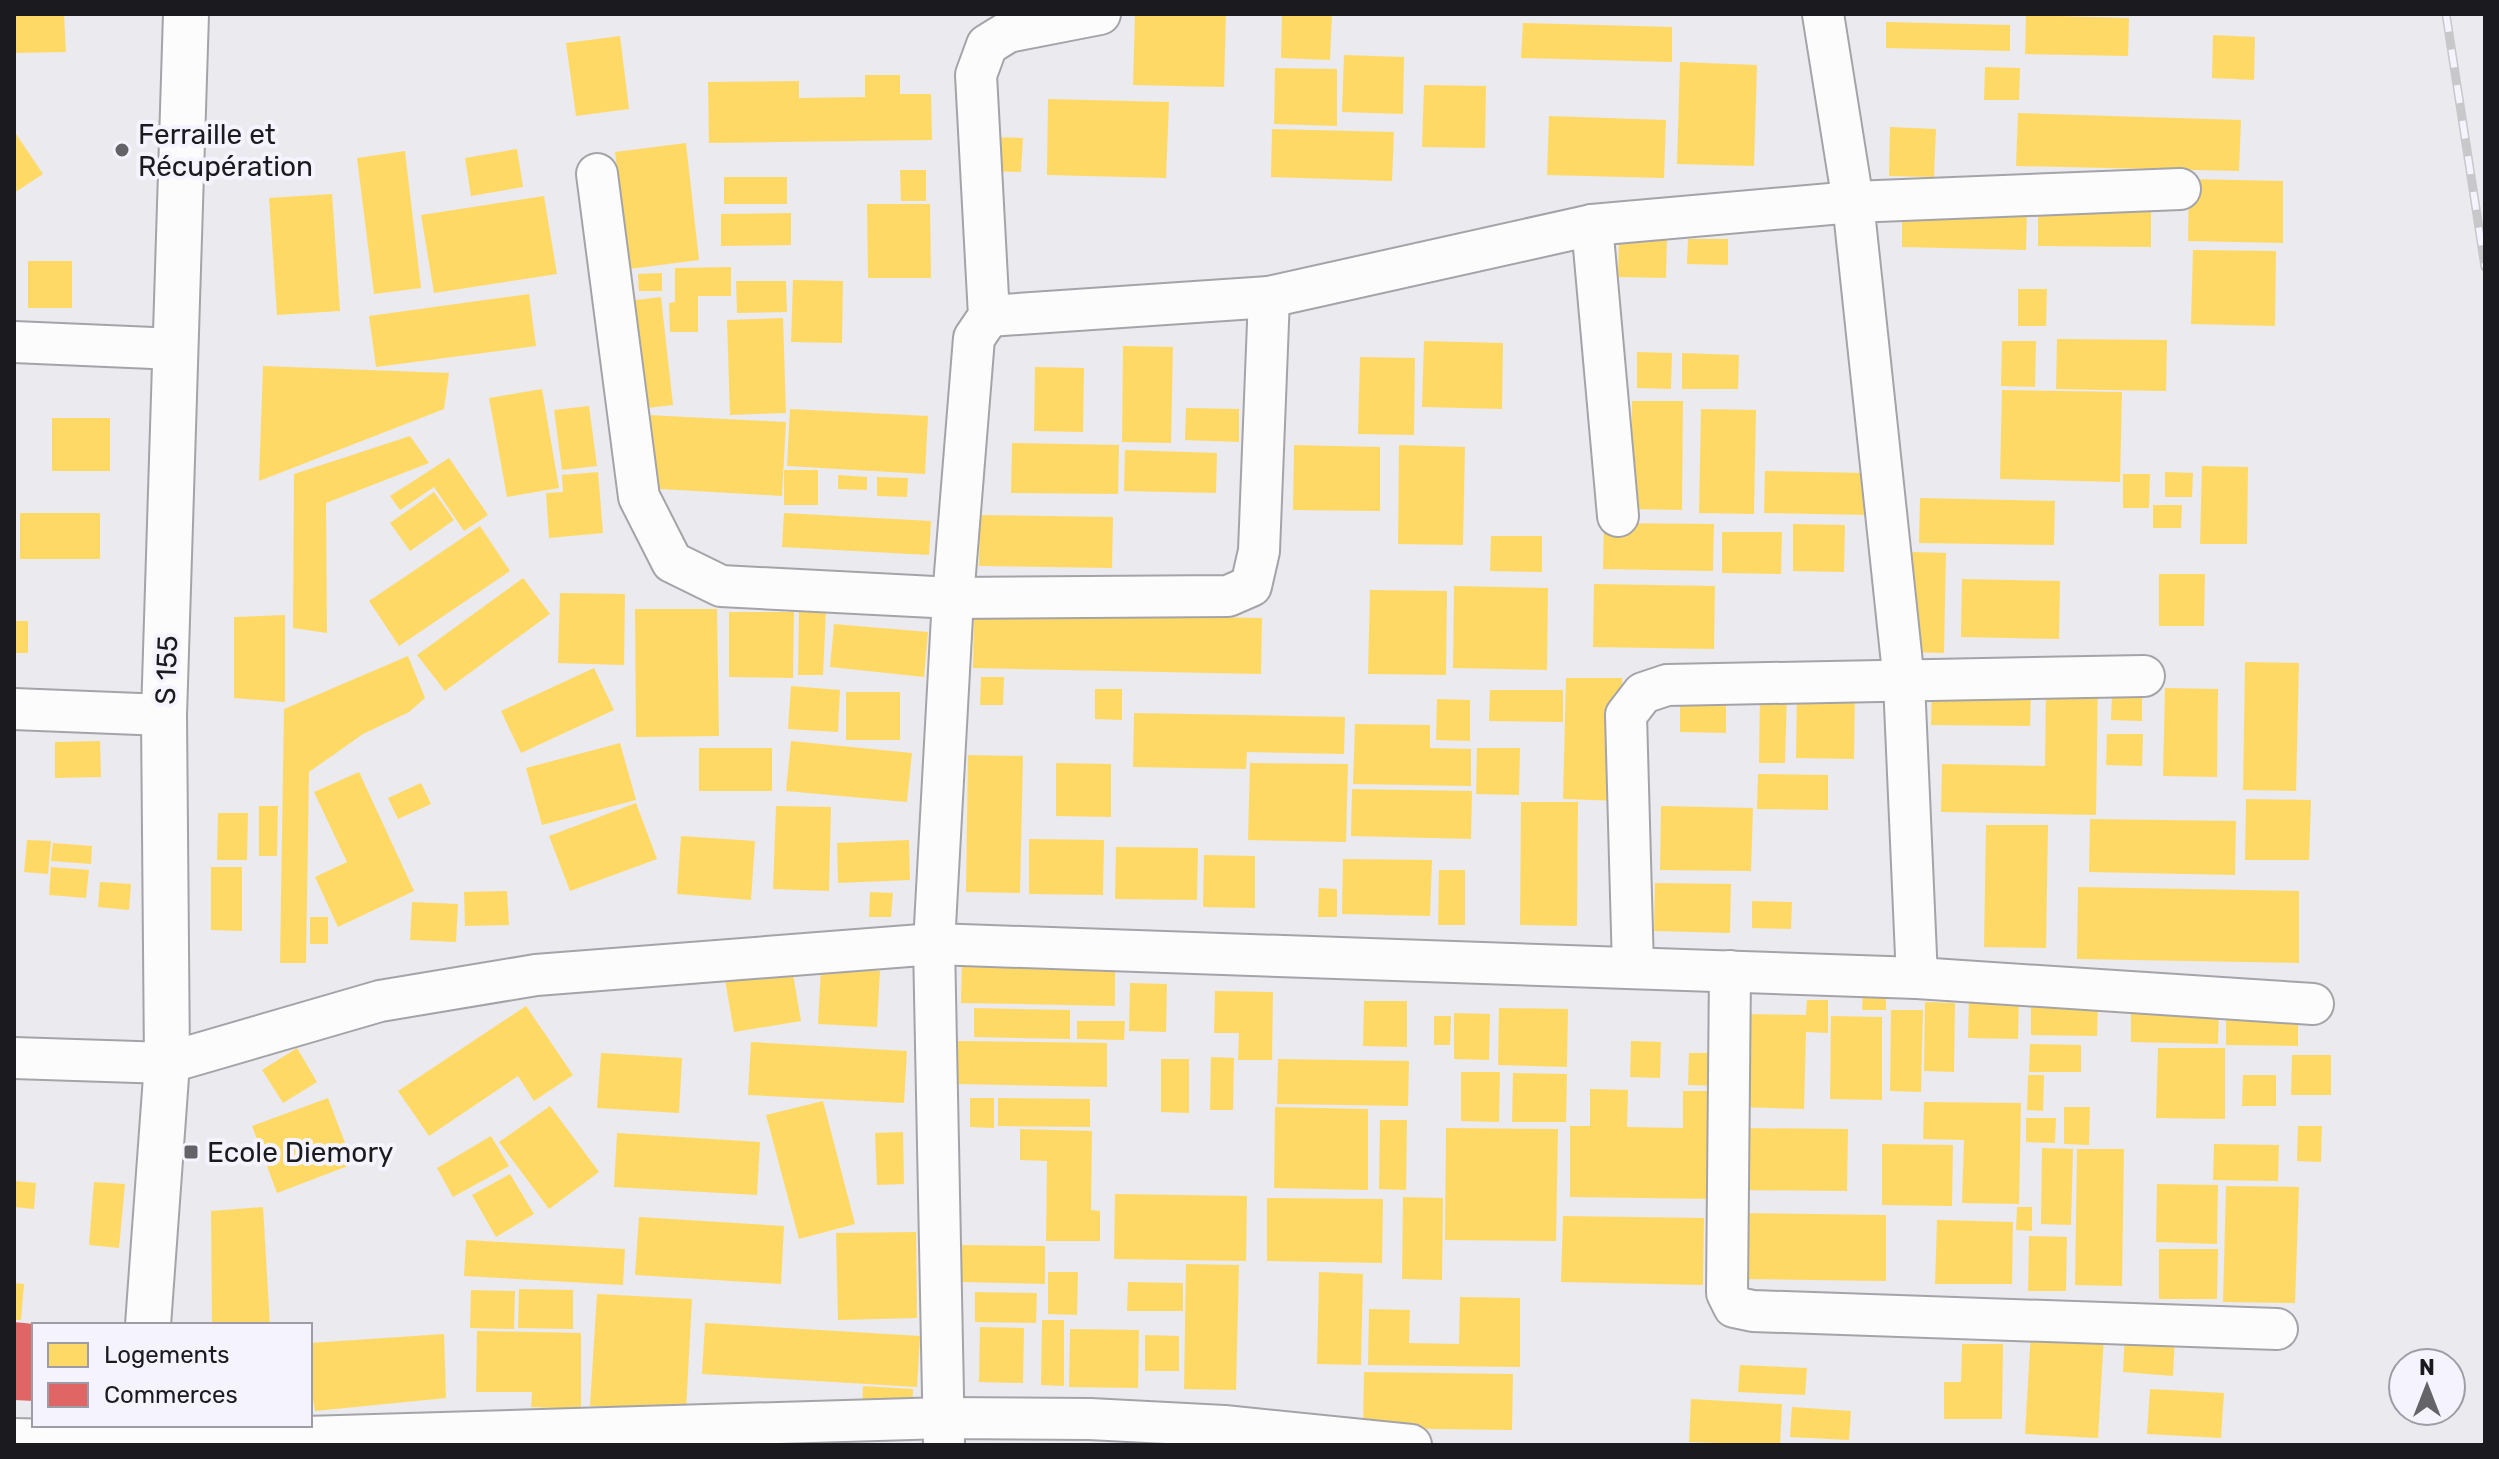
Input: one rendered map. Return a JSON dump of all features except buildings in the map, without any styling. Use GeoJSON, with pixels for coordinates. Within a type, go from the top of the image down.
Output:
{"type":"FeatureCollection","features":[{"type":"Feature","properties":{"kind":"street","name":"S 155"},"geometry":{"type":"LineString","coordinates":[[148,1323],[167,1063],[164,715],[186,14]]}},
{"type":"Feature","properties":{"kind":"street"},"geometry":{"type":"LineString","coordinates":[[944,1431],[934,944],[953,598],[974,338],[989,316],[976,75],[987,45],[1008,32],[1100,14]]}},
{"type":"Feature","properties":{"kind":"street"},"geometry":{"type":"LineString","coordinates":[[1823,14],[1853,202],[1904,682],[1917,978]]}},
{"type":"Feature","properties":{"kind":"street"},"geometry":{"type":"LineString","coordinates":[[597,174],[639,497],[672,562],[721,586],[953,598],[1228,596],[1251,586],[1259,551],[1269,297]]}},
{"type":"Feature","properties":{"kind":"street"},"geometry":{"type":"LineString","coordinates":[[989,316],[1269,297],[1592,225],[1853,202],[2180,189]]}},
{"type":"Feature","properties":{"kind":"street"},"geometry":{"type":"LineString","coordinates":[[1592,225],[1618,516]]}},
{"type":"Feature","properties":{"kind":"street"},"geometry":{"type":"LineString","coordinates":[[14,342],[176,349]]}},
{"type":"Feature","properties":{"kind":"street"},"geometry":{"type":"LineString","coordinates":[[1633,968],[1626,715],[1643,693],[1667,685],[2144,676]]}},
{"type":"Feature","properties":{"kind":"street"},"geometry":{"type":"LineString","coordinates":[[14,709],[164,715]]}},
{"type":"Feature","properties":{"kind":"street"},"geometry":{"type":"LineString","coordinates":[[14,1058],[167,1063],[380,1001],[536,975],[934,944],[1917,978],[2313,1004]]}},
{"type":"Feature","properties":{"kind":"street"},"geometry":{"type":"LineString","coordinates":[[1730,971],[1727,1293],[1734,1307],[1753,1311],[2277,1329]]}},
{"type":"Feature","properties":{"kind":"street"},"geometry":{"type":"LineString","coordinates":[[14,1439],[944,1431],[1090,1419],[1224,1426],[1339,1442],[1411,1445]]}},
{"type":"Feature","properties":{"kind":"railway"},"geometry":{"type":"LineString","coordinates":[[2446,14],[2485,267]]}},
{"type":"Feature","properties":{"kind":"place","name":"Ferraille et Récupération"},"geometry":{"type":"Point","coordinates":[122,150]}},
{"type":"Feature","properties":{"kind":"place","name":"Ecole Diemory"},"geometry":{"type":"Point","coordinates":[191,1152]}}]}
